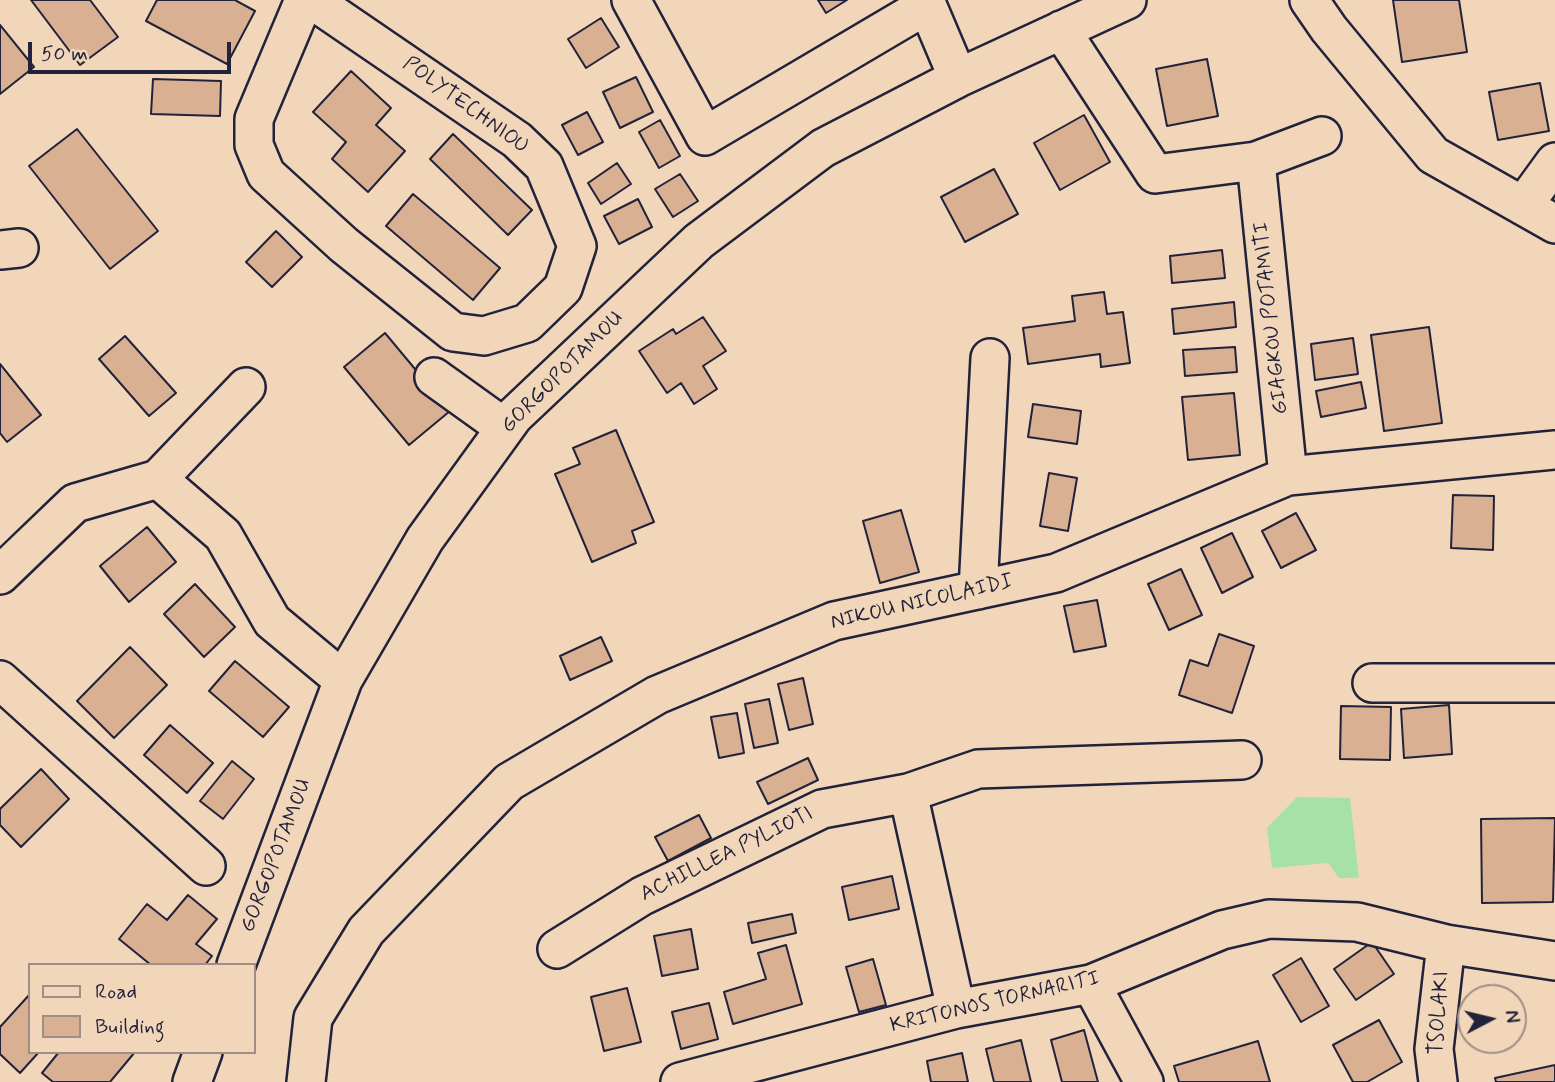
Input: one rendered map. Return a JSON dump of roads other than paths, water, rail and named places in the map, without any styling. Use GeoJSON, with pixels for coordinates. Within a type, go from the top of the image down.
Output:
{"type":"FeatureCollection","features":[{"type":"Feature","properties":{"kind":"street","name":"POLYTECHNIOU"},"geometry":{"type":"LineString","coordinates":[[304,0],[254,119],[254,145],[266,174],[344,245],[453,332],[484,336],[527,323],[563,288],[577,246],[544,166],[517,140],[312,0]]}},
{"type":"Feature","properties":{"kind":"street"},"geometry":{"type":"LineString","coordinates":[[631,0],[705,136],[926,2],[958,78]]}},
{"type":"Feature","properties":{"kind":"street","name":"GORGOPOTAMOU"},"geometry":{"type":"LineString","coordinates":[[237,963],[343,680],[425,538],[505,428],[699,241],[823,148],[958,78],[1127,0]]}},
{"type":"Feature","properties":{"kind":"street"},"geometry":{"type":"LineString","coordinates":[[1309,0],[1329,29],[1433,155],[1555,224]]}},
{"type":"Feature","properties":{"kind":"street"},"geometry":{"type":"LineString","coordinates":[[1061,30],[1155,174],[1256,161],[1322,136]]}},
{"type":"Feature","properties":{"kind":"street","name":"GIAGKOU POTAMITI"},"geometry":{"type":"LineString","coordinates":[[1256,161],[1288,476]]}},
{"type":"Feature","properties":{"kind":"street"},"geometry":{"type":"LineString","coordinates":[[1523,206],[1555,162]]}},
{"type":"Feature","properties":{"kind":"street"},"geometry":{"type":"LineString","coordinates":[[978,590],[990,358]]}},
{"type":"Feature","properties":{"kind":"street"},"geometry":{"type":"LineString","coordinates":[[434,377],[505,428]]}},
{"type":"Feature","properties":{"kind":"street"},"geometry":{"type":"LineString","coordinates":[[0,575],[75,503],[158,479],[246,387]]}},
{"type":"Feature","properties":{"kind":"street","name":"NIKOU NICOLAIDI"},"geometry":{"type":"LineString","coordinates":[[306,1082],[313,1018],[366,931],[509,782],[657,695],[834,621],[1056,573],[1288,476],[1555,450]]}},
{"type":"Feature","properties":{"kind":"street"},"geometry":{"type":"LineString","coordinates":[[158,479],[223,535],[272,621],[343,680]]}},
{"type":"Feature","properties":{"kind":"street"},"geometry":{"type":"LineString","coordinates":[[0,680],[206,866]]}},
{"type":"Feature","properties":{"kind":"street"},"geometry":{"type":"LineString","coordinates":[[1372,683],[1555,683]]}},
{"type":"Feature","properties":{"kind":"street","name":"ACHILLEA PYLIOTI"},"geometry":{"type":"LineString","coordinates":[[557,949],[642,896],[822,809],[908,793],[978,769],[1242,760]]}},
{"type":"Feature","properties":{"kind":"street"},"geometry":{"type":"LineString","coordinates":[[908,793],[956,1009]]}},
{"type":"Feature","properties":{"kind":"street","name":"KRITONOS TORNARITI"},"geometry":{"type":"LineString","coordinates":[[680,1082],[956,1009],[1091,984],[1222,930],[1269,919],[1357,922],[1446,944],[1555,961]]}},
{"type":"Feature","properties":{"kind":"street","name":"TSOLAKI"},"geometry":{"type":"LineString","coordinates":[[1438,1082],[1434,1049],[1446,944]]}},
{"type":"Feature","properties":{"kind":"street"},"geometry":{"type":"LineString","coordinates":[[1091,984],[1144,1082]]}},
{"type":"Feature","properties":{"kind":"street"},"geometry":{"type":"LineString","coordinates":[[192,1082],[202,1054]]}}]}
